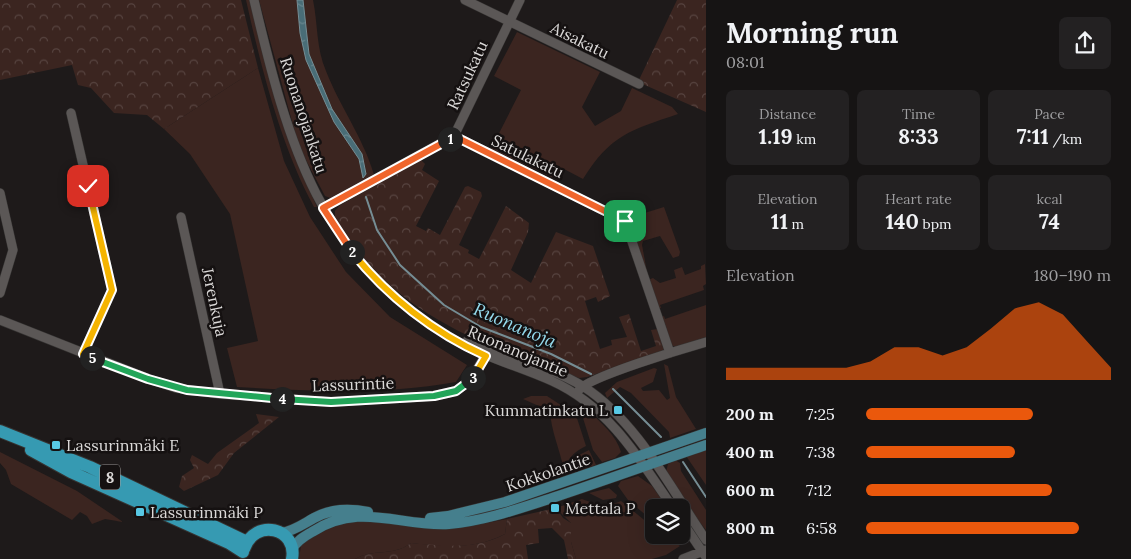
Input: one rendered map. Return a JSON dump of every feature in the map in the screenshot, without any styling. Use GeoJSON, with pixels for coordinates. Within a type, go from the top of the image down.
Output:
{"type":"FeatureCollection","features":[{"type":"Feature","properties":{"kind":"highway","name":"8"},"geometry":{"type":"LineString","coordinates":[[0,432],[90,467],[244,551],[256,532],[265,529],[281,533]]}},
{"type":"Feature","properties":{"kind":"highway"},"geometry":{"type":"LineString","coordinates":[[281,533],[288,539],[292,554]]}},
{"type":"Feature","properties":{"kind":"main road","name":"Kokkolantie"},"geometry":{"type":"LineString","coordinates":[[292,554],[300,539],[327,522],[342,518],[448,516],[506,502],[706,433]]}},
{"type":"Feature","properties":{"kind":"main road","name":"Kokkolantie"},"geometry":{"type":"LineString","coordinates":[[281,533],[295,530],[315,517],[334,511],[364,511],[437,524],[481,519],[508,512],[706,445]]}},
{"type":"Feature","properties":{"kind":"street","name":"Ruonanojankatu"},"geometry":{"type":"LineString","coordinates":[[254,0],[301,165],[323,208],[344,241],[366,269],[387,290],[422,318]]}},
{"type":"Feature","properties":{"kind":"street","name":"Aisakatu"},"geometry":{"type":"LineString","coordinates":[[466,0],[639,84]]}},
{"type":"Feature","properties":{"kind":"street","name":"Ratsukatu"},"geometry":{"type":"LineString","coordinates":[[323,208],[454,136],[520,0]]}},
{"type":"Feature","properties":{"kind":"street"},"geometry":{"type":"LineString","coordinates":[[71,113],[112,290],[83,354]]}},
{"type":"Feature","properties":{"kind":"street","name":"Satulakatu"},"geometry":{"type":"LineString","coordinates":[[454,136],[625,221],[670,354]]}},
{"type":"Feature","properties":{"kind":"street"},"geometry":{"type":"LineString","coordinates":[[0,193],[13,255],[0,293]]}},
{"type":"Feature","properties":{"kind":"street","name":"Jerenkuja"},"geometry":{"type":"LineString","coordinates":[[181,217],[220,394]]}},
{"type":"Feature","properties":{"kind":"street","name":"Ruonanojantie"},"geometry":{"type":"LineString","coordinates":[[422,318],[487,353],[582,392],[624,422],[650,465]]}},
{"type":"Feature","properties":{"kind":"street","name":"Lassurintie"},"geometry":{"type":"LineString","coordinates":[[0,320],[161,384],[187,390],[220,394],[331,402],[434,396],[463,387],[470,382],[487,353]]}},
{"type":"Feature","properties":{"kind":"street"},"geometry":{"type":"LineString","coordinates":[[582,392],[611,374],[706,342]]}},
{"type":"Feature","properties":{"kind":"street"},"geometry":{"type":"LineString","coordinates":[[650,465],[668,499]]}},
{"type":"Feature","properties":{"kind":"street"},"geometry":{"type":"LineString","coordinates":[[650,465],[706,540]]}},
{"type":"Feature","properties":{"kind":"street"},"geometry":{"type":"LineString","coordinates":[[683,559],[705,553],[690,532]]}},
{"type":"Feature","properties":{"kind":"green space"},"geometry":{"type":"Polygon","coordinates":[[[0,0],[241,0],[258,68],[164,129],[147,115],[114,113],[91,88],[78,85],[72,65],[0,80],[0,0]]]}},
{"type":"Feature","properties":{"kind":"green space"},"geometry":{"type":"Polygon","coordinates":[[[246,0],[249,0],[252,6],[293,153],[317,207],[314,207],[302,184],[282,133],[265,79],[246,0]]]}},
{"type":"Feature","properties":{"kind":"green space"},"geometry":{"type":"Polygon","coordinates":[[[259,0],[297,0],[300,33],[306,60],[334,122],[357,155],[365,176],[362,154],[332,109],[309,54],[303,0],[313,0],[323,62],[370,162],[374,175],[333,199],[325,196],[299,147],[259,0]]]}},
{"type":"Feature","properties":{"kind":"green space"},"geometry":{"type":"Polygon","coordinates":[[[677,0],[706,0],[706,112],[638,82],[677,0]]]}},
{"type":"Feature","properties":{"kind":"green space"},"geometry":{"type":"Polygon","coordinates":[[[517,32],[600,72],[582,107],[595,126],[621,111],[632,88],[672,107],[678,114],[623,136],[603,153],[583,179],[564,169],[558,180],[491,149],[521,90],[494,76],[517,32]]]}},
{"type":"Feature","properties":{"kind":"green space"},"geometry":{"type":"Polygon","coordinates":[[[258,68],[284,161],[310,217],[346,272],[390,317],[467,365],[456,382],[402,389],[347,391],[237,387],[227,348],[258,341],[230,214],[190,154],[164,129],[258,68]]]}},
{"type":"Feature","properties":{"kind":"green space"},"geometry":{"type":"Polygon","coordinates":[[[421,160],[425,164],[422,170],[439,181],[416,226],[426,231],[428,228],[440,235],[465,187],[468,186],[481,192],[482,196],[459,245],[469,250],[468,253],[479,259],[506,206],[529,223],[528,232],[511,270],[531,283],[556,232],[593,246],[610,296],[598,302],[596,297],[585,301],[600,349],[612,345],[611,340],[627,337],[619,317],[629,314],[641,351],[656,346],[651,330],[658,329],[664,351],[579,378],[473,338],[440,321],[410,301],[382,278],[357,250],[335,217],[335,211],[340,205],[421,160]]]}},
{"type":"Feature","properties":{"kind":"green space"},"geometry":{"type":"Polygon","coordinates":[[[664,207],[680,252],[679,256],[673,258],[660,236],[643,241],[642,245],[647,272],[643,268],[634,238],[641,235],[635,216],[664,207]]]}},
{"type":"Feature","properties":{"kind":"green space"},"geometry":{"type":"Polygon","coordinates":[[[705,264],[706,284],[703,286],[704,290],[660,305],[661,308],[657,309],[648,280],[653,278],[660,283],[676,278],[674,270],[682,267],[685,275],[701,269],[701,266],[705,264]]]}},
{"type":"Feature","properties":{"kind":"green space"},"geometry":{"type":"Polygon","coordinates":[[[706,305],[706,337],[677,347],[669,345],[660,318],[664,316],[665,319],[706,305]]]}},
{"type":"Feature","properties":{"kind":"green space"},"geometry":{"type":"Polygon","coordinates":[[[664,364],[668,366],[676,397],[696,429],[670,438],[669,432],[631,393],[620,387],[607,398],[605,393],[617,382],[654,368],[657,369],[653,382],[641,388],[643,391],[659,390],[667,400],[670,398],[664,364]]]}},
{"type":"Feature","properties":{"kind":"green space"},"geometry":{"type":"Polygon","coordinates":[[[531,396],[547,396],[576,415],[586,446],[572,456],[564,470],[552,426],[550,411],[523,399],[531,396]]]}},
{"type":"Feature","properties":{"kind":"green space"},"geometry":{"type":"Polygon","coordinates":[[[589,411],[616,440],[621,452],[615,458],[602,462],[593,450],[583,418],[589,411]]]}},
{"type":"Feature","properties":{"kind":"green space"},"geometry":{"type":"Polygon","coordinates":[[[256,414],[279,417],[234,453],[218,475],[184,491],[179,487],[182,476],[194,468],[190,460],[192,455],[208,464],[217,453],[259,423],[256,414]]]}},
{"type":"Feature","properties":{"kind":"green space"},"geometry":{"type":"Polygon","coordinates":[[[706,449],[706,485],[686,456],[706,449]]]}},
{"type":"Feature","properties":{"kind":"green space"},"geometry":{"type":"Polygon","coordinates":[[[589,450],[596,465],[570,473],[577,456],[589,450]]]}},
{"type":"Feature","properties":{"kind":"green space"},"geometry":{"type":"Polygon","coordinates":[[[0,452],[77,491],[123,522],[105,519],[92,524],[87,516],[80,512],[72,520],[11,484],[6,470],[0,463],[0,452]]]}},
{"type":"Feature","properties":{"kind":"green space"},"geometry":{"type":"Polygon","coordinates":[[[675,460],[680,463],[681,471],[706,510],[706,530],[690,510],[690,499],[682,499],[666,472],[668,464],[675,460]]]}},
{"type":"Feature","properties":{"kind":"green space"},"geometry":{"type":"Polygon","coordinates":[[[638,476],[652,486],[661,499],[645,499],[645,514],[628,500],[618,486],[621,481],[638,476]]]}},
{"type":"Feature","properties":{"kind":"green space"},"geometry":{"type":"Polygon","coordinates":[[[609,488],[617,495],[616,498],[603,500],[589,493],[609,488]]]}},
{"type":"Feature","properties":{"kind":"green space"},"geometry":{"type":"Polygon","coordinates":[[[582,499],[602,504],[621,501],[645,521],[645,544],[677,544],[680,546],[666,555],[652,559],[576,559],[571,542],[571,523],[556,508],[582,499]]]}},
{"type":"Feature","properties":{"kind":"green space"},"geometry":{"type":"Polygon","coordinates":[[[556,508],[563,518],[571,523],[571,542],[576,559],[568,559],[564,540],[552,528],[538,529],[539,543],[526,545],[528,559],[355,559],[369,554],[397,550],[411,543],[459,546],[482,543],[505,534],[507,519],[556,508]]]}},
{"type":"Feature","properties":{"kind":"green space"},"geometry":{"type":"Polygon","coordinates":[[[507,519],[505,534],[482,543],[436,546],[411,543],[397,550],[369,554],[355,559],[299,559],[301,545],[320,530],[355,521],[471,526],[507,519]]]}},
{"type":"Feature","properties":{"kind":"water"},"geometry":{"type":"Polygon","coordinates":[[[297,0],[303,0],[309,54],[332,109],[362,154],[366,174],[363,178],[359,159],[334,122],[306,60],[300,33],[297,0]]]}},
{"type":"Feature","properties":{"kind":"waterway","name":"Ruonanoja"},"geometry":{"type":"LineString","coordinates":[[366,197],[377,230],[400,265],[444,305],[481,327],[551,354],[591,374]]}},
{"type":"Feature","properties":{"kind":"waterway","name":"Ruonanoja"},"geometry":{"type":"LineString","coordinates":[[613,389],[661,437]]}},
{"type":"Feature","properties":{"kind":"waterway","name":"Ruonanoja"},"geometry":{"type":"LineString","coordinates":[[683,462],[706,497]]}},
{"type":"Feature","properties":{"kind":"place","name":"Kummatinkatu L"},"geometry":{"type":"Point","coordinates":[618,410]}},
{"type":"Feature","properties":{"kind":"place","name":"Lassurinmäki E"},"geometry":{"type":"Point","coordinates":[56,445]}},
{"type":"Feature","properties":{"kind":"place","name":"Mettala P"},"geometry":{"type":"Point","coordinates":[555,508]}},
{"type":"Feature","properties":{"kind":"place","name":"Lassurinmäki P"},"geometry":{"type":"Point","coordinates":[140,512]}},
{"type":"Feature","properties":{"kind":"route"},"geometry":{"type":"LineString","coordinates":[[88,186],[112,290],[83,354],[161,384],[187,390],[331,402],[434,396],[456,391],[470,382],[486,356],[454,339],[422,318],[387,290],[366,269],[344,241],[323,208],[454,136],[625,221]]}}]}
